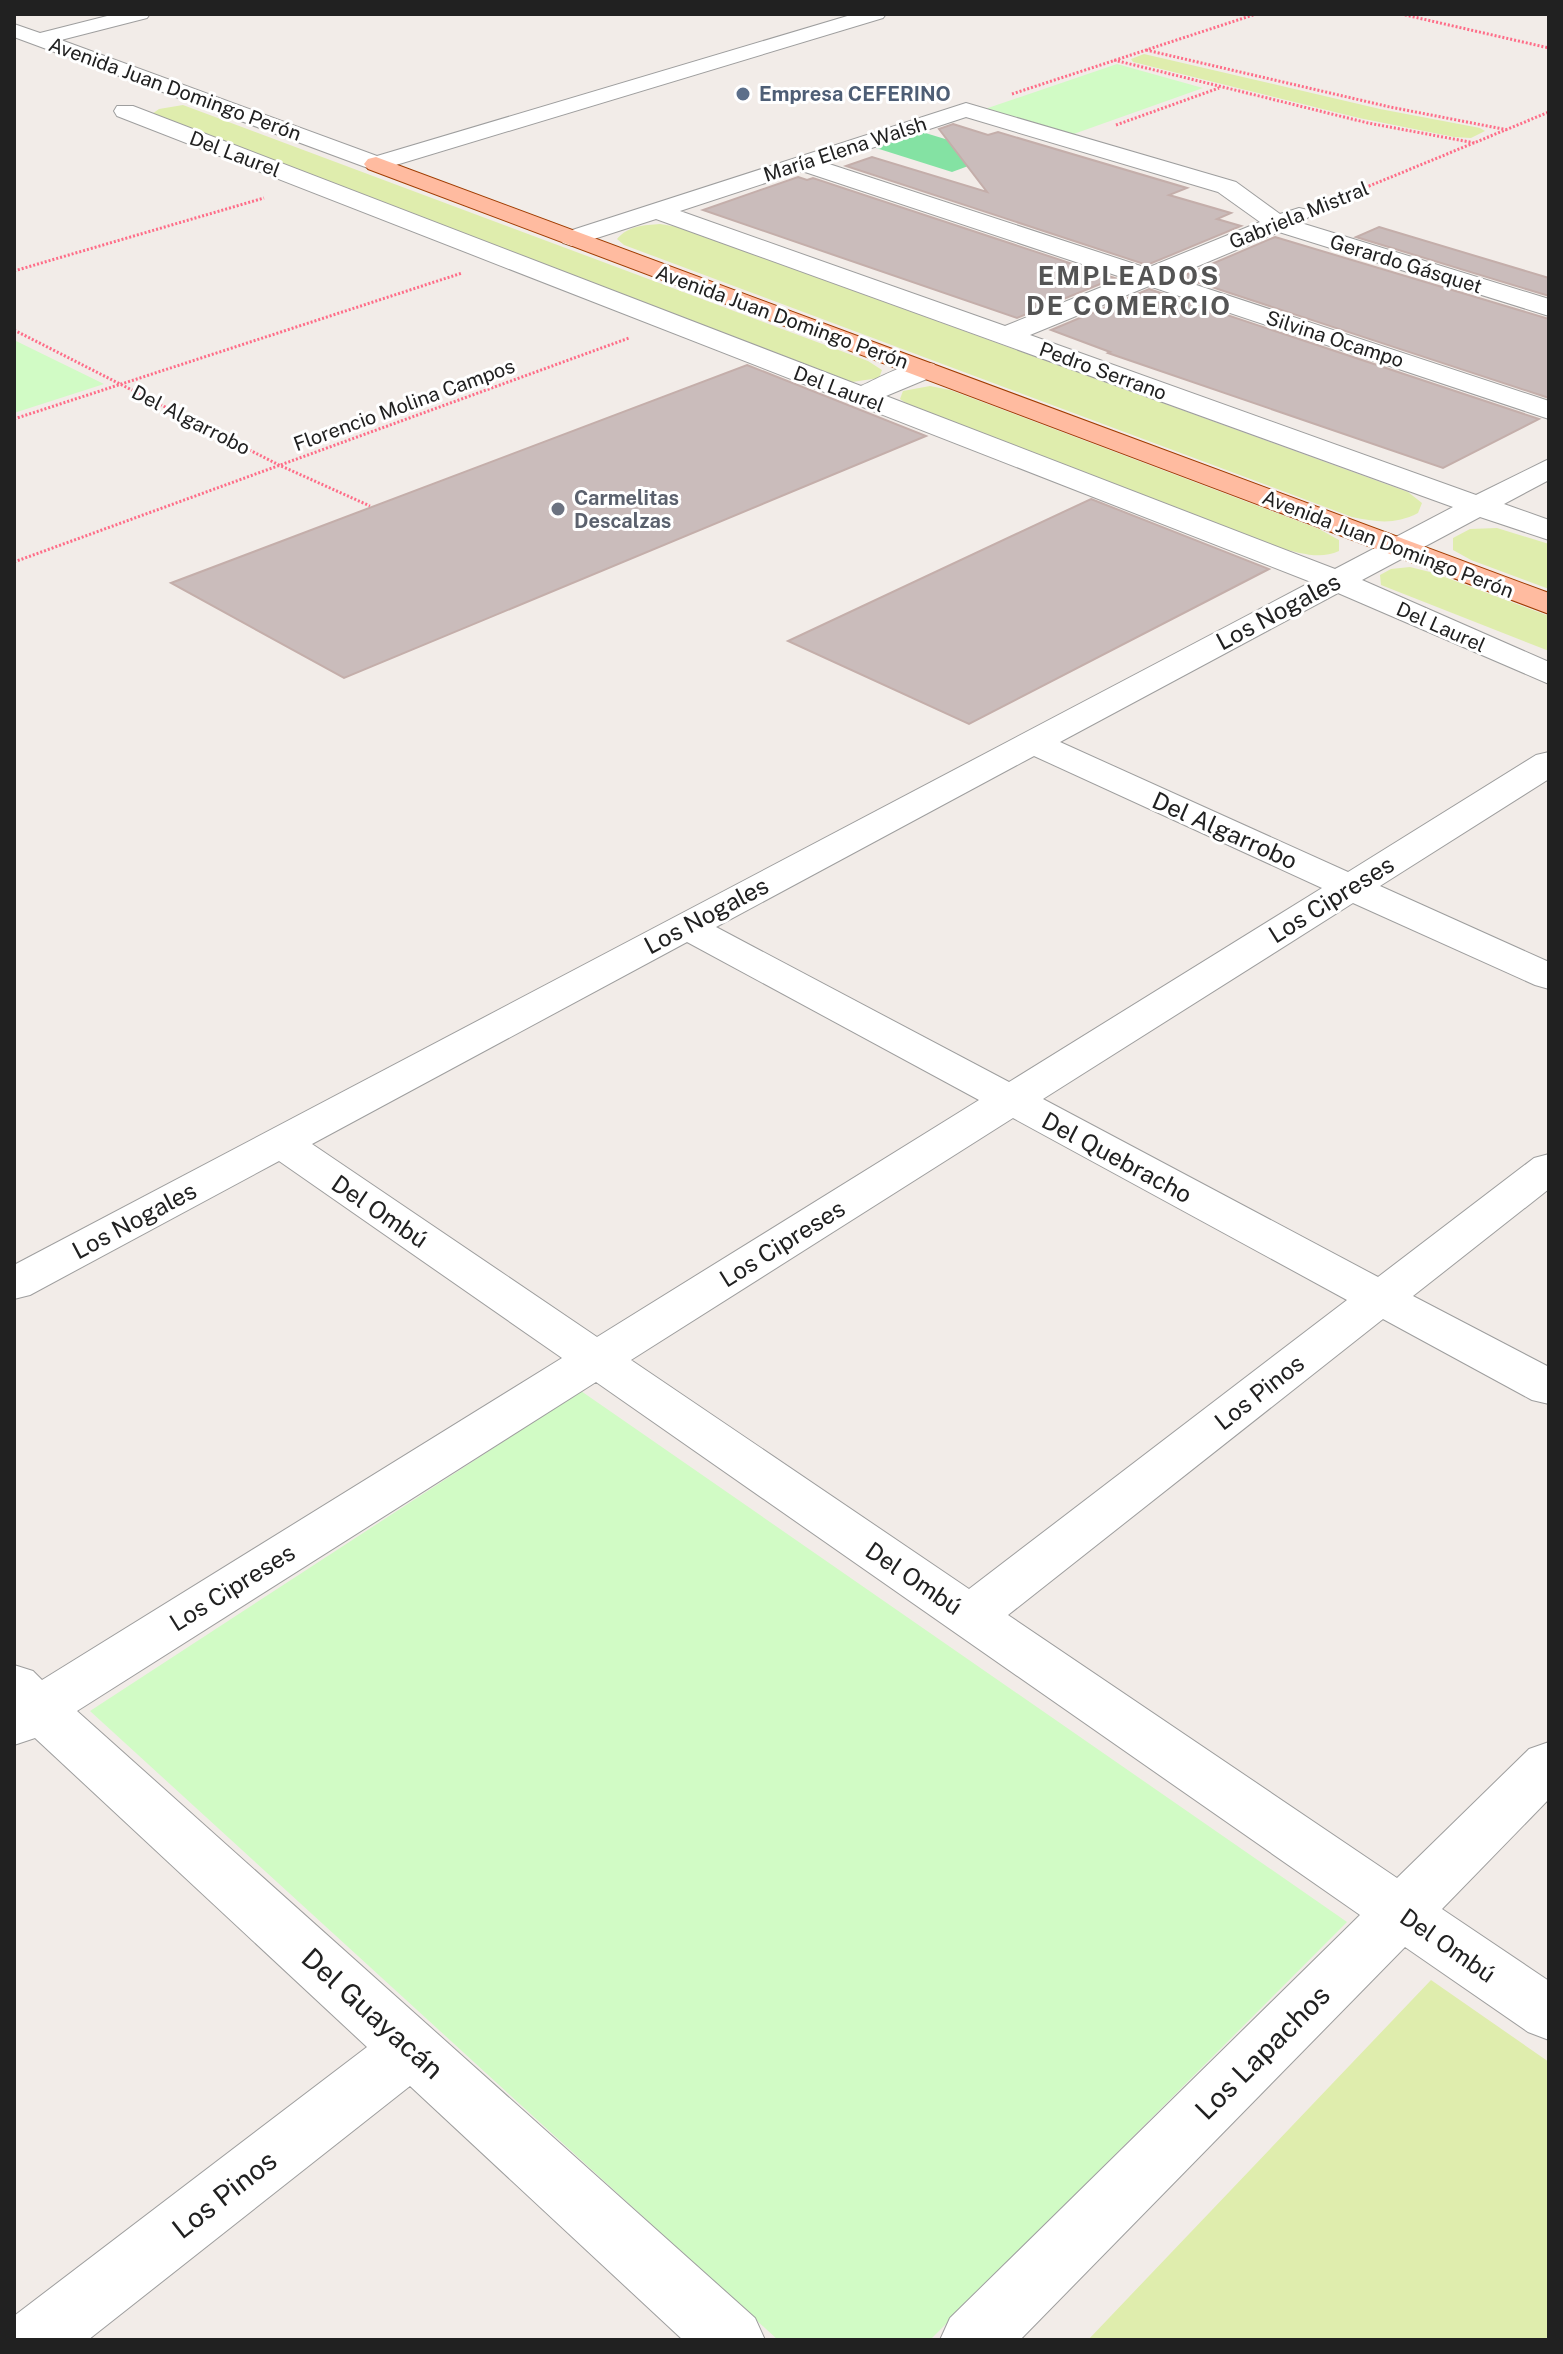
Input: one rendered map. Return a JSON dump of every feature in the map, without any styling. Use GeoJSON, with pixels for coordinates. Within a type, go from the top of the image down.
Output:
{"type":"FeatureCollection","features":[{"type":"Feature","properties":{"kind":"main road","name":"Avenida Juan Domingo Perón"},"geometry":{"type":"LineString","coordinates":[[376,164],[1549,604]]}},
{"type":"Feature","properties":{"kind":"street"},"geometry":{"type":"LineString","coordinates":[[40,39],[140,14]]}},
{"type":"Feature","properties":{"kind":"street"},"geometry":{"type":"LineString","coordinates":[[376,164],[876,14]]}},
{"type":"Feature","properties":{"kind":"street","name":"Avenida Juan Domingo Perón"},"geometry":{"type":"LineString","coordinates":[[14,30],[376,164]]}},
{"type":"Feature","properties":{"kind":"street","name":"Gerardo Gásquet"},"geometry":{"type":"LineString","coordinates":[[966,110],[1308,211]]}},
{"type":"Feature","properties":{"kind":"street","name":"María Elena Walsh"},"geometry":{"type":"LineString","coordinates":[[572,238],[966,110]]}},
{"type":"Feature","properties":{"kind":"street","name":"Del Laurel"},"geometry":{"type":"LineString","coordinates":[[125,111],[1335,580],[1549,674]]}},
{"type":"Feature","properties":{"kind":"street","name":"Silvina Ocampo"},"geometry":{"type":"LineString","coordinates":[[802,163],[1549,410]]}},
{"type":"Feature","properties":{"kind":"street","name":"Gerardo Gásquet"},"geometry":{"type":"LineString","coordinates":[[1227,187],[1278,224],[1549,308]]}},
{"type":"Feature","properties":{"kind":"street","name":"Pedro Serrano"},"geometry":{"type":"LineString","coordinates":[[657,211],[1549,531]]}},
{"type":"Feature","properties":{"kind":"street","name":"Gabriela Mistral"},"geometry":{"type":"LineString","coordinates":[[1005,336],[1308,211]]}},
{"type":"Feature","properties":{"kind":"street"},"geometry":{"type":"LineString","coordinates":[[859,397],[924,370]]}},
{"type":"Feature","properties":{"kind":"street","name":"Los Nogales"},"geometry":{"type":"LineString","coordinates":[[14,1284],[1549,468]]}},
{"type":"Feature","properties":{"kind":"street","name":"Del Algarrobo"},"geometry":{"type":"LineString","coordinates":[[1031,742],[1549,977]]}},
{"type":"Feature","properties":{"kind":"street","name":"Los Cipreses"},"geometry":{"type":"LineString","coordinates":[[22,1706],[596,1360],[1549,763]]}},
{"type":"Feature","properties":{"kind":"street","name":"Del Quebracho"},"geometry":{"type":"LineString","coordinates":[[686,926],[1549,1388]]}},
{"type":"Feature","properties":{"kind":"street","name":"Del Ombú"},"geometry":{"type":"LineString","coordinates":[[280,1142],[1549,2014]]}},
{"type":"Feature","properties":{"kind":"street","name":"Los Pinos"},"geometry":{"type":"LineString","coordinates":[[970,1616],[1549,1167]]}},
{"type":"Feature","properties":{"kind":"street","name":"Del Guayacán"},"geometry":{"type":"LineString","coordinates":[[22,1706],[412,2048],[731,2340]]}},
{"type":"Feature","properties":{"kind":"street","name":"Los Lapachos"},"geometry":{"type":"LineString","coordinates":[[974,2340],[1549,1764]]}},
{"type":"Feature","properties":{"kind":"street","name":"Los Pinos"},"geometry":{"type":"LineString","coordinates":[[36,2340],[412,2048]]}},
{"type":"Feature","properties":{"kind":"path"},"geometry":{"type":"LineString","coordinates":[[966,110],[1256,14]]}},
{"type":"Feature","properties":{"kind":"path"},"geometry":{"type":"LineString","coordinates":[[1401,14],[1549,48]]}},
{"type":"Feature","properties":{"kind":"path"},"geometry":{"type":"LineString","coordinates":[[1146,50],[1375,104],[1508,130]]}},
{"type":"Feature","properties":{"kind":"path"},"geometry":{"type":"LineString","coordinates":[[1114,60],[1368,123],[1475,143]]}},
{"type":"Feature","properties":{"kind":"path"},"geometry":{"type":"LineString","coordinates":[[1069,141],[1219,88]]}},
{"type":"Feature","properties":{"kind":"path","name":"Gabriela Mistral"},"geometry":{"type":"LineString","coordinates":[[1308,211],[1549,112]]}},
{"type":"Feature","properties":{"kind":"path"},"geometry":{"type":"LineString","coordinates":[[14,271],[310,184]]}},
{"type":"Feature","properties":{"kind":"path"},"geometry":{"type":"LineString","coordinates":[[14,419],[505,259]]}},
{"type":"Feature","properties":{"kind":"path","name":"Florencio Molina Campos"},"geometry":{"type":"LineString","coordinates":[[14,562],[669,324]]}},
{"type":"Feature","properties":{"kind":"path","name":"Del Algarrobo"},"geometry":{"type":"LineString","coordinates":[[14,330],[279,465],[370,506]]}},
{"type":"Feature","properties":{"kind":"green space"},"geometry":{"type":"Polygon","coordinates":[[[1144,54],[1485,131],[1471,138],[1454,137],[1359,118],[1133,62],[1131,59],[1144,54]]]}},
{"type":"Feature","properties":{"kind":"green space"},"geometry":{"type":"Polygon","coordinates":[[[1117,64],[1203,88],[1068,136],[982,110],[1117,64]]]}},
{"type":"Feature","properties":{"kind":"green space"},"geometry":{"type":"Polygon","coordinates":[[[183,105],[868,361],[882,370],[879,378],[852,382],[152,114],[159,109],[183,105]]]}},
{"type":"Feature","properties":{"kind":"green space"},"geometry":{"type":"Polygon","coordinates":[[[922,132],[998,155],[952,172],[876,148],[922,132]]]}},
{"type":"Feature","properties":{"kind":"green space"},"geometry":{"type":"Polygon","coordinates":[[[660,224],[678,227],[1408,492],[1422,503],[1418,513],[1393,521],[1352,517],[624,245],[617,239],[631,229],[660,224]]]}},
{"type":"Feature","properties":{"kind":"green space"},"geometry":{"type":"Polygon","coordinates":[[[14,340],[104,384],[14,413],[14,340]]]}},
{"type":"Feature","properties":{"kind":"green space"},"geometry":{"type":"Polygon","coordinates":[[[930,386],[950,390],[1319,529],[1339,540],[1339,551],[1317,555],[1280,548],[910,406],[900,399],[903,391],[930,386]]]}},
{"type":"Feature","properties":{"kind":"green space"},"geometry":{"type":"Polygon","coordinates":[[[1497,528],[1549,544],[1549,589],[1471,560],[1453,550],[1453,538],[1470,529],[1497,528]]]}},
{"type":"Feature","properties":{"kind":"green space"},"geometry":{"type":"Polygon","coordinates":[[[1410,567],[1549,616],[1549,651],[1381,585],[1380,575],[1391,569],[1410,567]]]}},
{"type":"Feature","properties":{"kind":"green space"},"geometry":{"type":"Polygon","coordinates":[[[581,1391],[1347,1922],[930,2340],[778,2340],[90,1711],[581,1391]]]}},
{"type":"Feature","properties":{"kind":"green space"},"geometry":{"type":"Polygon","coordinates":[[[1431,1980],[1549,2062],[1549,2340],[1088,2340],[1431,1980]]]}},
{"type":"Feature","properties":{"kind":"building"},"geometry":{"type":"Polygon","coordinates":[[[953,124],[988,135],[998,132],[1187,188],[1169,195],[1231,213],[1217,219],[1241,226],[1147,265],[846,166],[872,157],[987,192],[939,129],[953,124]]]}},
{"type":"Feature","properties":{"kind":"building"},"geometry":{"type":"Polygon","coordinates":[[[798,177],[813,178],[1115,278],[1017,318],[703,210],[798,177]]]}},
{"type":"Feature","properties":{"kind":"building"},"geometry":{"type":"Polygon","coordinates":[[[1379,227],[1549,278],[1549,296],[1356,237],[1379,227]]]}},
{"type":"Feature","properties":{"kind":"building"},"geometry":{"type":"Polygon","coordinates":[[[1275,237],[1549,319],[1549,398],[1181,277],[1275,237]]]}},
{"type":"Feature","properties":{"kind":"building"},"geometry":{"type":"Polygon","coordinates":[[[1149,289],[1539,419],[1443,468],[1108,353],[1051,330],[1149,289]]]}},
{"type":"Feature","properties":{"kind":"building","name":"Carmelitas Descalzas"},"geometry":{"type":"Polygon","coordinates":[[[747,365],[926,436],[344,678],[171,583],[747,365]]]}},
{"type":"Feature","properties":{"kind":"building"},"geometry":{"type":"Polygon","coordinates":[[[1091,499],[1269,569],[969,724],[788,641],[1091,499]]]}},
{"type":"Feature","properties":{"kind":"place","name":"Empresa CEFERINO"},"geometry":{"type":"Point","coordinates":[743,94]}},
{"type":"Feature","properties":{"kind":"place","name":"Carmelitas Descalzas"},"geometry":{"type":"Point","coordinates":[558,509]}},
{"type":"Feature","properties":{"kind":"district","name":"EMPLEADOS DE COMERCIO"},"geometry":{"type":"Point","coordinates":[1129,290]}}]}
